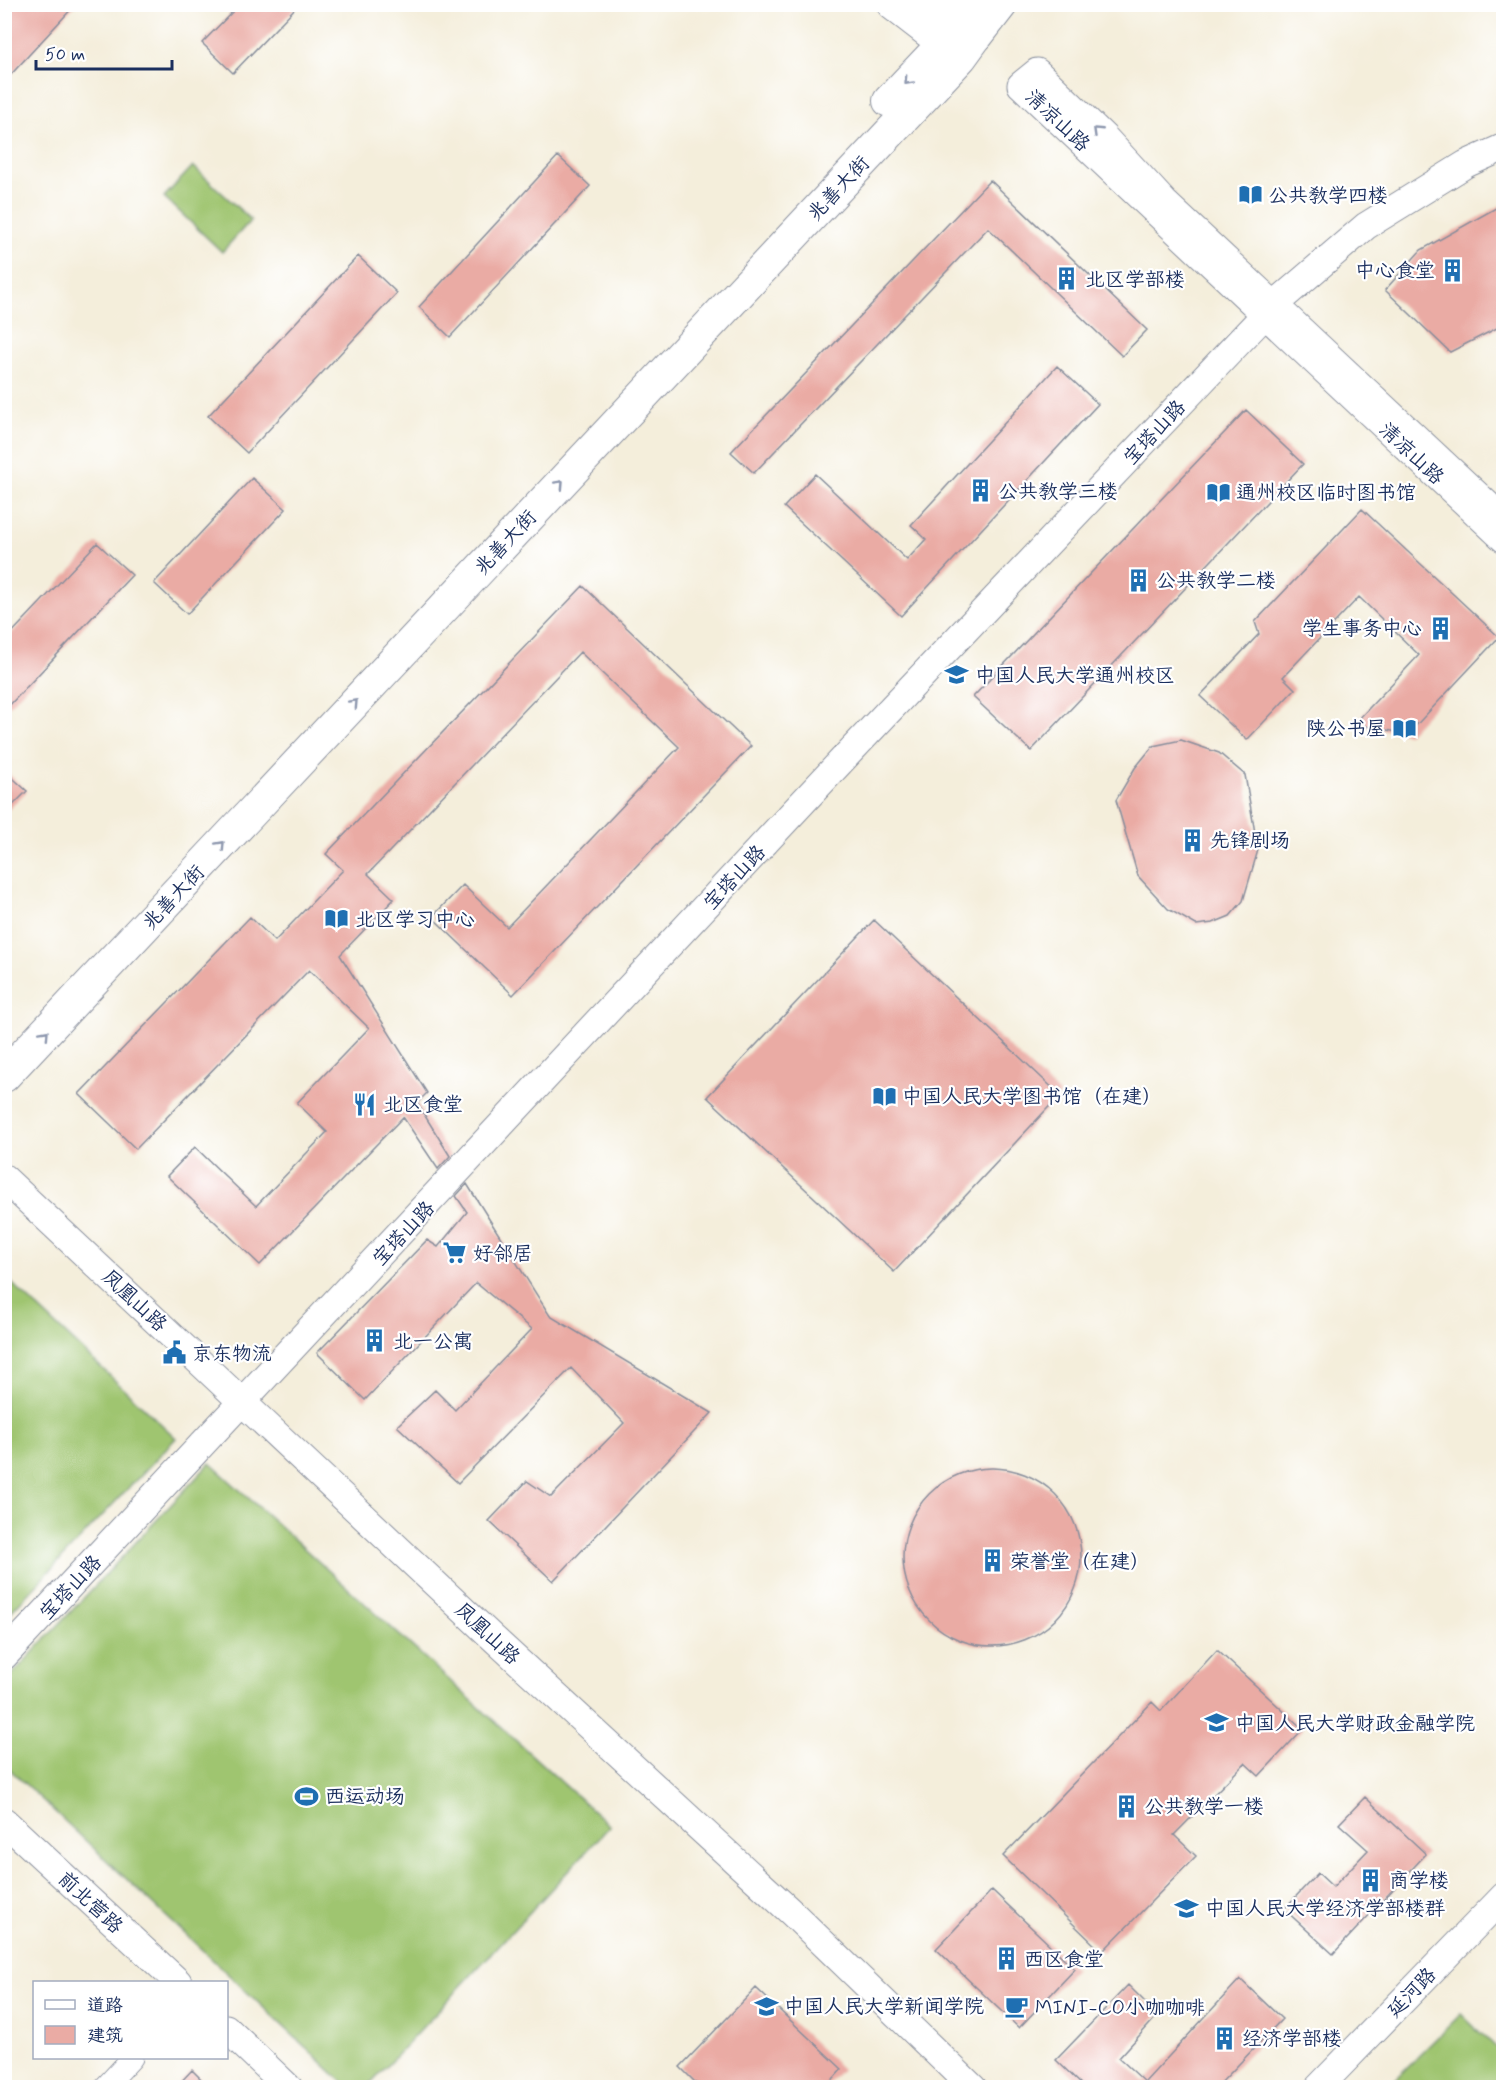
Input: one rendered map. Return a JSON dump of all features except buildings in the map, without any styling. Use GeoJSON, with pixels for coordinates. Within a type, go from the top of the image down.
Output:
{"type":"FeatureCollection","features":[{"type":"Feature","properties":{"kind":"main road"},"geometry":{"type":"LineString","coordinates":[[893,4],[957,27]]}},
{"type":"Feature","properties":{"kind":"main road","name":"兆善大街"},"geometry":{"type":"LineString","coordinates":[[4,1044],[957,27],[1001,4]]}},
{"type":"Feature","properties":{"kind":"main road","name":"兆善大街"},"geometry":{"type":"LineString","coordinates":[[4,1076],[957,27]]}},
{"type":"Feature","properties":{"kind":"street","name":"清凉山路"},"geometry":{"type":"LineString","coordinates":[[1503,520],[1270,309],[1021,85],[1037,72],[1104,137],[1164,202],[1270,309],[1503,539]]}},
{"type":"Feature","properties":{"kind":"street","name":"宝塔山路"},"geometry":{"type":"LineString","coordinates":[[4,1656],[245,1402],[838,765],[1270,309],[1366,226],[1466,164],[1503,147]]}},
{"type":"Feature","properties":{"kind":"street","name":"凤凰山路"},"geometry":{"type":"LineString","coordinates":[[4,1178],[245,1402],[493,1638],[792,1912],[973,2088]]}},
{"type":"Feature","properties":{"kind":"street","name":"前北营路"},"geometry":{"type":"LineString","coordinates":[[4,1821],[176,1981]]}},
{"type":"Feature","properties":{"kind":"street","name":"延河路"},"geometry":{"type":"LineString","coordinates":[[1318,2088],[1503,1896]]}},
{"type":"Feature","properties":{"kind":"street"},"geometry":{"type":"LineString","coordinates":[[228,2030],[289,2088]]}},
{"type":"Feature","properties":{"kind":"street"},"geometry":{"type":"LineString","coordinates":[[104,2088],[131,2059]]}},
{"type":"Feature","properties":{"kind":"green space"},"geometry":{"type":"Polygon","coordinates":[[[193,166],[251,220],[222,252],[164,197],[193,166]]]}},
{"type":"Feature","properties":{"kind":"green space"},"geometry":{"type":"Polygon","coordinates":[[[4,1276],[176,1438],[5,1618],[4,1618],[4,1276]]]}},
{"type":"Feature","properties":{"kind":"green space","name":"西运动场"},"geometry":{"type":"Polygon","coordinates":[[[210,1463],[610,1826],[367,2087],[348,2087],[5,1765],[5,1682],[210,1463]]]}},
{"type":"Feature","properties":{"kind":"green space"},"geometry":{"type":"Polygon","coordinates":[[[1461,2014],[1503,2055],[1503,2087],[1387,2087],[1461,2014]]]}},
{"type":"Feature","properties":{"kind":"place","name":"公共教学四楼"},"geometry":{"type":"Point","coordinates":[1250,195]}},
{"type":"Feature","properties":{"kind":"place","name":"中心食堂"},"geometry":{"type":"Point","coordinates":[1453,270]}},
{"type":"Feature","properties":{"kind":"place","name":"北区学部楼"},"geometry":{"type":"Point","coordinates":[1067,279]}},
{"type":"Feature","properties":{"kind":"place","name":"公共教学三楼"},"geometry":{"type":"Point","coordinates":[980,491]}},
{"type":"Feature","properties":{"kind":"place","name":"通州校区临时图书馆"},"geometry":{"type":"Point","coordinates":[1218,492]}},
{"type":"Feature","properties":{"kind":"place","name":"公共教学二楼"},"geometry":{"type":"Point","coordinates":[1138,580]}},
{"type":"Feature","properties":{"kind":"place","name":"学生事务中心"},"geometry":{"type":"Point","coordinates":[1440,628]}},
{"type":"Feature","properties":{"kind":"place","name":"中国人民大学通州校区"},"geometry":{"type":"Point","coordinates":[957,675]}},
{"type":"Feature","properties":{"kind":"place","name":"陕公书屋"},"geometry":{"type":"Point","coordinates":[1404,728]}},
{"type":"Feature","properties":{"kind":"place","name":"先锋剧场"},"geometry":{"type":"Point","coordinates":[1192,840]}},
{"type":"Feature","properties":{"kind":"place","name":"北区学习中心"},"geometry":{"type":"Point","coordinates":[337,919]}},
{"type":"Feature","properties":{"kind":"place","name":"中国人民大学图书馆（在建）"},"geometry":{"type":"Point","coordinates":[884,1096]}},
{"type":"Feature","properties":{"kind":"place","name":"北区食堂"},"geometry":{"type":"Point","coordinates":[365,1104]}},
{"type":"Feature","properties":{"kind":"place","name":"好邻居"},"geometry":{"type":"Point","coordinates":[455,1253]}},
{"type":"Feature","properties":{"kind":"place","name":"北一公寓"},"geometry":{"type":"Point","coordinates":[375,1341]}},
{"type":"Feature","properties":{"kind":"place","name":"京东物流"},"geometry":{"type":"Point","coordinates":[174,1353]}},
{"type":"Feature","properties":{"kind":"place","name":"荣誉堂（在建）"},"geometry":{"type":"Point","coordinates":[992,1561]}},
{"type":"Feature","properties":{"kind":"place","name":"中国人民大学财政金融学院"},"geometry":{"type":"Point","coordinates":[1217,1723]}},
{"type":"Feature","properties":{"kind":"place","name":"西运动场"},"geometry":{"type":"Point","coordinates":[307,1796]}},
{"type":"Feature","properties":{"kind":"place","name":"公共教学一楼"},"geometry":{"type":"Point","coordinates":[1126,1806]}},
{"type":"Feature","properties":{"kind":"place","name":"商学楼"},"geometry":{"type":"Point","coordinates":[1371,1880]}},
{"type":"Feature","properties":{"kind":"place","name":"中国人民大学经济学部楼群"},"geometry":{"type":"Point","coordinates":[1187,1908]}},
{"type":"Feature","properties":{"kind":"place","name":"西区食堂"},"geometry":{"type":"Point","coordinates":[1006,1959]}},
{"type":"Feature","properties":{"kind":"place","name":"中国人民大学新闻学院"},"geometry":{"type":"Point","coordinates":[766,2006]}},
{"type":"Feature","properties":{"kind":"place","name":"MINI-CO小咖咖啡"},"geometry":{"type":"Point","coordinates":[1017,2007]}},
{"type":"Feature","properties":{"kind":"place","name":"经济学部楼"},"geometry":{"type":"Point","coordinates":[1224,2038]}}]}
